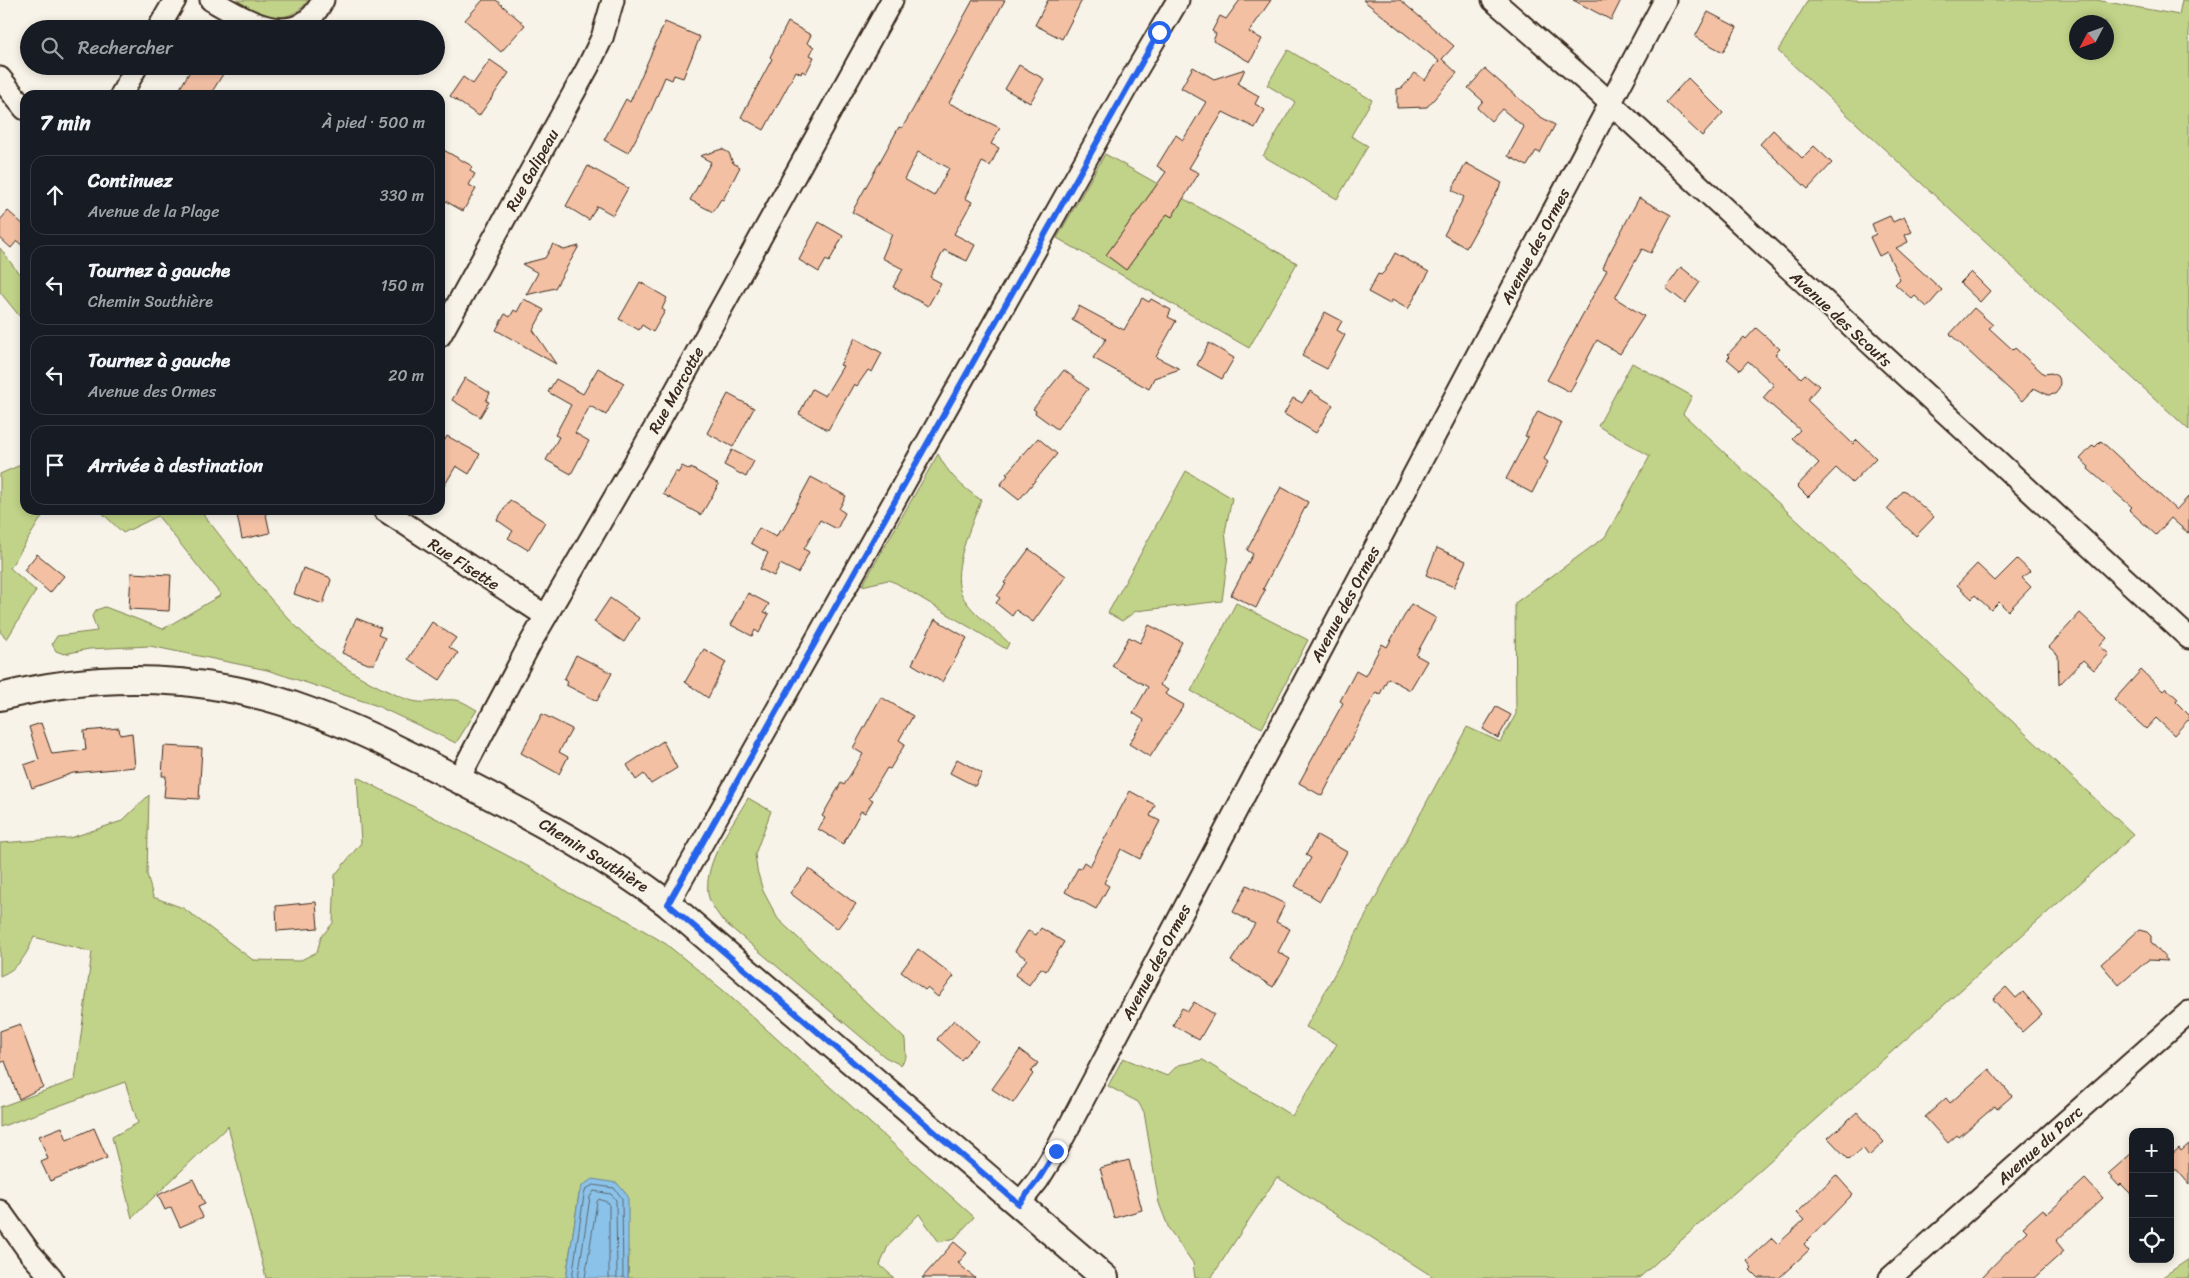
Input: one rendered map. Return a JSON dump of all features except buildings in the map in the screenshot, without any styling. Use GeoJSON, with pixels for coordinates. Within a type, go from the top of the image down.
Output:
{"type":"FeatureCollection","features":[{"type":"Feature","properties":{"kind":"street"},"geometry":{"type":"LineString","coordinates":[[163,20],[175,0]]}},
{"type":"Feature","properties":{"kind":"street"},"geometry":{"type":"LineString","coordinates":[[211,0],[249,20]]}},
{"type":"Feature","properties":{"kind":"street"},"geometry":{"type":"LineString","coordinates":[[308,20],[323,0]]}},
{"type":"Feature","properties":{"kind":"street","name":"Rue Galipeau"},"geometry":{"type":"LineString","coordinates":[[445,327],[588,68],[602,38],[613,0]]}},
{"type":"Feature","properties":{"kind":"street","name":"Rue Marcotte"},"geometry":{"type":"LineString","coordinates":[[458,780],[546,616],[660,420],[892,0]]}},
{"type":"Feature","properties":{"kind":"street"},"geometry":{"type":"LineString","coordinates":[[668,904],[1133,76],[1178,0]]}},
{"type":"Feature","properties":{"kind":"street","name":"Avenue des Scouts"},"geometry":{"type":"LineString","coordinates":[[1493,0],[1611,105],[2189,638]]}},
{"type":"Feature","properties":{"kind":"street","name":"Avenue des Ormes"},"geometry":{"type":"LineString","coordinates":[[1019,1204],[1038,1180],[1056,1151],[1665,0]]}},
{"type":"Feature","properties":{"kind":"street"},"geometry":{"type":"LineString","coordinates":[[125,90],[132,75]]}},
{"type":"Feature","properties":{"kind":"street"},"geometry":{"type":"LineString","coordinates":[[0,78],[20,103]]}},
{"type":"Feature","properties":{"kind":"street","name":"Rue Fisette"},"geometry":{"type":"LineString","coordinates":[[392,515],[546,616]]}},
{"type":"Feature","properties":{"kind":"street","name":"Chemin Southière"},"geometry":{"type":"LineString","coordinates":[[0,697],[34,689],[96,681],[168,681],[222,688],[274,699],[317,714],[380,741],[549,826],[618,868],[668,904],[1105,1278]]}},
{"type":"Feature","properties":{"kind":"street","name":"Avenue du Parc"},"geometry":{"type":"LineString","coordinates":[[1890,1278],[2189,1012]]}},
{"type":"Feature","properties":{"kind":"street"},"geometry":{"type":"LineString","coordinates":[[0,1211],[30,1253],[52,1278]]}},
{"type":"Feature","properties":{"kind":"green space"},"geometry":{"type":"Polygon","coordinates":[[[224,0],[308,0],[299,10],[290,15],[279,17],[257,13],[224,0]]]}},
{"type":"Feature","properties":{"kind":"green space"},"geometry":{"type":"Polygon","coordinates":[[[1808,0],[2096,0],[2179,15],[2182,0],[2189,0],[2189,430],[1778,51],[1808,0]]]}},
{"type":"Feature","properties":{"kind":"green space"},"geometry":{"type":"Polygon","coordinates":[[[1288,50],[1372,100],[1351,136],[1368,146],[1337,199],[1263,156],[1295,102],[1267,85],[1288,50]]]}},
{"type":"Feature","properties":{"kind":"green space"},"geometry":{"type":"Polygon","coordinates":[[[1105,154],[1297,263],[1249,348],[1057,238],[1105,154]]]}},
{"type":"Feature","properties":{"kind":"green space"},"geometry":{"type":"Polygon","coordinates":[[[0,248],[20,275],[20,317],[0,292],[0,248]]]}},
{"type":"Feature","properties":{"kind":"green space"},"geometry":{"type":"Polygon","coordinates":[[[1632,363],[1692,396],[1683,414],[2134,835],[1639,1278],[1435,1278],[1277,1177],[1211,1278],[1195,1278],[1193,1263],[1169,1229],[1159,1203],[1144,1112],[1138,1102],[1108,1086],[1123,1058],[1167,1076],[1178,1065],[1203,1060],[1292,1116],[1337,1044],[1306,1027],[1467,727],[1500,742],[1516,714],[1515,603],[1605,537],[1650,456],[1598,426],[1632,363]]]}},
{"type":"Feature","properties":{"kind":"green space"},"geometry":{"type":"Polygon","coordinates":[[[938,454],[956,480],[981,500],[964,546],[959,583],[961,593],[970,606],[1009,643],[1006,649],[896,583],[888,580],[862,586],[938,454]]]}},
{"type":"Feature","properties":{"kind":"green space"},"geometry":{"type":"Polygon","coordinates":[[[20,465],[20,515],[43,515],[10,568],[36,591],[7,639],[0,632],[0,474],[20,465]]]}},
{"type":"Feature","properties":{"kind":"green space"},"geometry":{"type":"Polygon","coordinates":[[[1186,471],[1232,498],[1225,532],[1228,555],[1222,601],[1136,611],[1122,621],[1108,613],[1186,471]]]}},
{"type":"Feature","properties":{"kind":"green space"},"geometry":{"type":"Polygon","coordinates":[[[104,515],[204,515],[265,593],[312,641],[338,662],[368,681],[401,697],[417,702],[456,700],[477,710],[456,743],[375,705],[267,670],[150,646],[89,649],[64,654],[56,651],[52,644],[57,636],[97,631],[92,616],[96,610],[105,607],[163,629],[221,595],[158,516],[123,533],[104,515]]]}},
{"type":"Feature","properties":{"kind":"green space"},"geometry":{"type":"Polygon","coordinates":[[[1236,603],[1308,640],[1262,728],[1191,691],[1236,603]]]}},
{"type":"Feature","properties":{"kind":"green space"},"geometry":{"type":"Polygon","coordinates":[[[357,777],[531,868],[569,893],[620,916],[666,944],[724,991],[974,1217],[955,1238],[939,1242],[919,1214],[888,1246],[880,1265],[894,1278],[628,1278],[629,1251],[579,1194],[566,1278],[266,1278],[228,1126],[132,1218],[112,1137],[138,1123],[125,1082],[0,1127],[0,1107],[75,1080],[92,952],[34,937],[21,961],[7,973],[0,976],[0,843],[70,838],[122,821],[149,795],[147,874],[153,897],[183,908],[253,960],[299,961],[317,952],[321,937],[333,923],[335,875],[361,843],[357,777]]]}},
{"type":"Feature","properties":{"kind":"green space"},"geometry":{"type":"Polygon","coordinates":[[[748,798],[771,811],[755,854],[763,891],[778,919],[905,1039],[906,1057],[901,1065],[885,1057],[723,921],[714,908],[708,894],[710,869],[720,844],[748,798]]]}},
{"type":"Feature","properties":{"kind":"green space"},"geometry":{"type":"Polygon","coordinates":[[[2189,1259],[2189,1278],[2161,1278],[2189,1259]]]}},
{"type":"Feature","properties":{"kind":"water"},"geometry":{"type":"Polygon","coordinates":[[[592,1179],[617,1183],[628,1196],[628,1278],[566,1278],[579,1194],[582,1186],[592,1179]]]}},
{"type":"Feature","properties":{"kind":"route"},"geometry":{"type":"LineString","coordinates":[[1056,1151],[1038,1180],[1019,1204],[722,948],[668,904],[712,829],[1159,32]]}}]}
